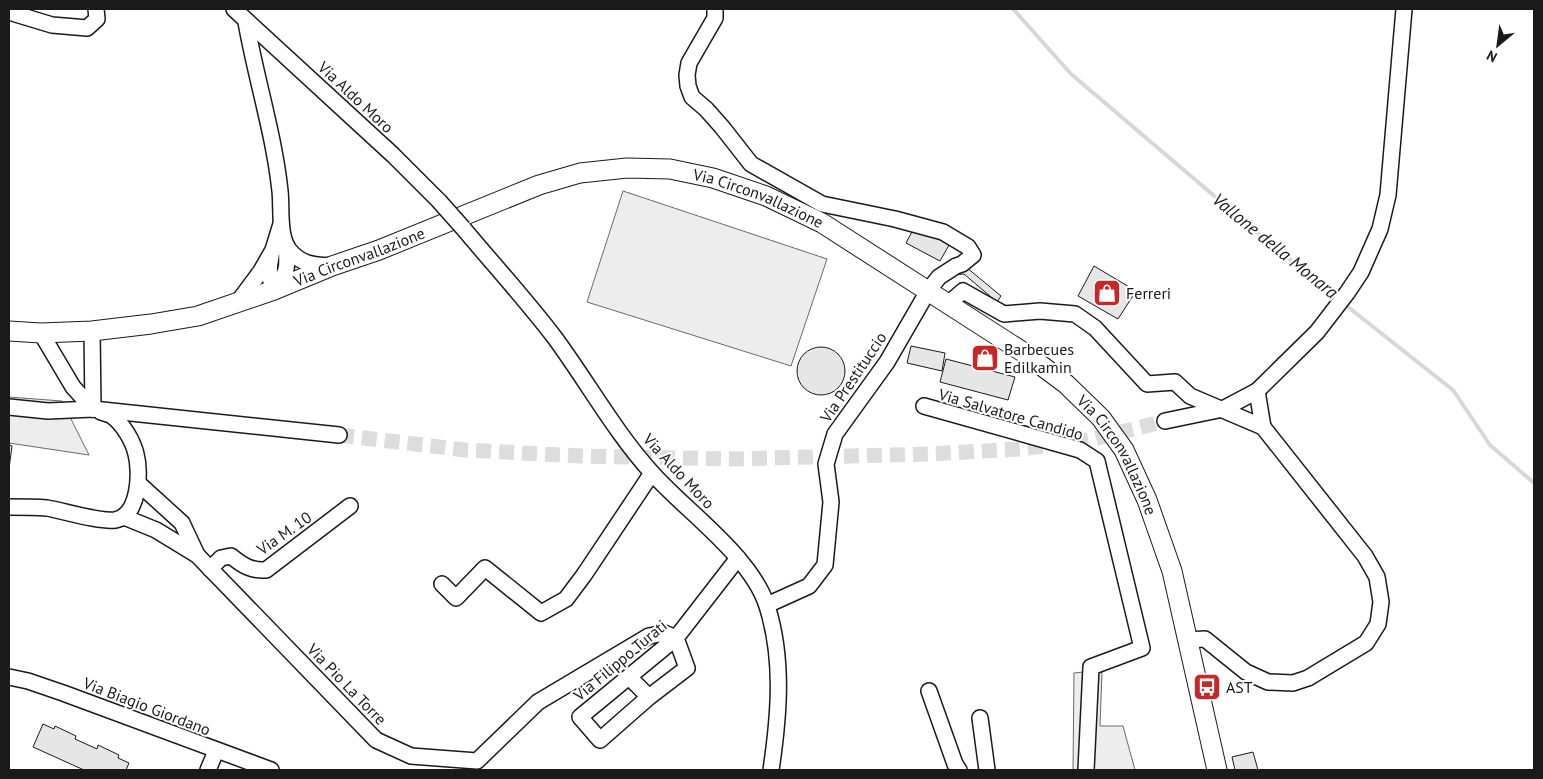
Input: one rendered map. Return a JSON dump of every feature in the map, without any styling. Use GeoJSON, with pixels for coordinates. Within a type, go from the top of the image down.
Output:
{"type":"FeatureCollection","features":[{"type":"Feature","properties":{"kind":"main road","name":"Via Circonvallazione"},"geometry":{"type":"LineString","coordinates":[[9,331],[41,333],[92,331],[198,316],[274,290],[332,266],[379,250],[547,183],[580,174],[627,168],[670,170],[713,178],[766,196],[822,222],[1026,354],[1066,384],[1100,418],[1124,450],[1147,500],[1172,571],[1217,770]]}},
{"type":"Feature","properties":{"kind":"street"},"geometry":{"type":"LineString","coordinates":[[9,12],[52,25],[87,28],[97,19],[96,9]]}},
{"type":"Feature","properties":{"kind":"street","name":"Via Aldo Moro"},"geometry":{"type":"LineString","coordinates":[[234,9],[439,201],[464,228],[554,338],[626,440],[652,473],[738,558],[760,590],[767,605],[775,640],[779,668],[775,742],[771,770]]}},
{"type":"Feature","properties":{"kind":"street","name":"Via Prestituccio"},"geometry":{"type":"LineString","coordinates":[[716,9],[715,18],[689,63],[687,76],[692,97],[722,127],[750,164],[822,204],[895,218],[942,232],[968,246],[973,255],[962,264],[939,277],[928,291],[886,362],[835,434],[826,464],[831,502],[825,565],[809,586],[767,605]]}},
{"type":"Feature","properties":{"kind":"street"},"geometry":{"type":"LineString","coordinates":[[1166,421],[1222,409],[1257,391],[1317,332],[1361,272],[1380,229],[1388,195],[1404,9]]}},
{"type":"Feature","properties":{"kind":"street"},"geometry":{"type":"LineString","coordinates":[[246,22],[253,61],[273,138],[281,193],[282,223],[280,247],[288,262],[285,276],[274,290]]}},
{"type":"Feature","properties":{"kind":"street"},"geometry":{"type":"LineString","coordinates":[[280,247],[308,264],[332,266]]}},
{"type":"Feature","properties":{"kind":"street"},"geometry":{"type":"LineString","coordinates":[[238,302],[280,247]]}},
{"type":"Feature","properties":{"kind":"street"},"geometry":{"type":"LineString","coordinates":[[948,304],[963,291],[1004,314],[1040,310],[1075,314],[1095,328],[1147,384],[1175,382],[1190,396],[1263,427],[1369,563],[1377,577],[1381,602],[1378,624],[1366,643],[1308,678],[1293,683],[1268,682],[1246,672],[1206,639],[1187,640]]}},
{"type":"Feature","properties":{"kind":"street"},"geometry":{"type":"LineString","coordinates":[[92,331],[93,409]]}},
{"type":"Feature","properties":{"kind":"street"},"geometry":{"type":"LineString","coordinates":[[9,507],[45,508],[101,520],[115,520],[124,517],[134,503],[138,483],[136,453],[125,430],[111,415],[93,409],[73,387],[41,333]]}},
{"type":"Feature","properties":{"kind":"street"},"geometry":{"type":"LineString","coordinates":[[1257,391],[1263,427]]}},
{"type":"Feature","properties":{"kind":"street","name":"Via Salvatore Candido"},"geometry":{"type":"LineString","coordinates":[[924,406],[1080,450],[1097,461],[1142,648],[1091,667],[1086,770]]}},
{"type":"Feature","properties":{"kind":"street"},"geometry":{"type":"LineString","coordinates":[[9,407],[48,411],[93,409],[339,436]]}},
{"type":"Feature","properties":{"kind":"street"},"geometry":{"type":"LineString","coordinates":[[442,584],[456,598],[485,568],[541,613],[566,599],[652,473]]}},
{"type":"Feature","properties":{"kind":"street"},"geometry":{"type":"LineString","coordinates":[[138,483],[182,523],[197,555]]}},
{"type":"Feature","properties":{"kind":"street","name":"Via M. 10"},"geometry":{"type":"LineString","coordinates":[[210,569],[221,558],[231,556],[243,565],[256,570],[266,570],[350,506]]}},
{"type":"Feature","properties":{"kind":"street"},"geometry":{"type":"LineString","coordinates":[[124,517],[156,530],[197,555]]}},
{"type":"Feature","properties":{"kind":"street","name":"Via Pio La Torre"},"geometry":{"type":"LineString","coordinates":[[197,555],[376,740],[411,756],[477,761],[538,702],[649,636],[664,633],[676,638]]}},
{"type":"Feature","properties":{"kind":"street","name":"Via Filippo Turati"},"geometry":{"type":"LineString","coordinates":[[649,697],[600,740],[580,717],[676,638],[738,558]]}},
{"type":"Feature","properties":{"kind":"street"},"geometry":{"type":"LineString","coordinates":[[629,677],[649,697],[687,668],[676,638]]}},
{"type":"Feature","properties":{"kind":"street","name":"Via Biagio Giordano"},"geometry":{"type":"LineString","coordinates":[[9,677],[28,681],[63,693],[271,770]]}},
{"type":"Feature","properties":{"kind":"street"},"geometry":{"type":"LineString","coordinates":[[929,691],[955,764],[959,770]]}},
{"type":"Feature","properties":{"kind":"street"},"geometry":{"type":"LineString","coordinates":[[980,718],[987,770]]}},
{"type":"Feature","properties":{"kind":"street"},"geometry":{"type":"LineString","coordinates":[[208,770],[216,751]]}},
{"type":"Feature","properties":{"kind":"shaded area"},"geometry":{"type":"Polygon","coordinates":[[[623,191],[827,259],[791,366],[587,302],[623,191]]]}},
{"type":"Feature","properties":{"kind":"shaded area"},"geometry":{"type":"Polygon","coordinates":[[[9,397],[62,401],[89,455],[9,443],[9,397]]]}},
{"type":"Feature","properties":{"kind":"shaded area"},"geometry":{"type":"Polygon","coordinates":[[[1102,670],[1100,726],[1123,726],[1135,770],[1073,770],[1074,673],[1102,670]]]}},
{"type":"Feature","properties":{"kind":"building"},"geometry":{"type":"Polygon","coordinates":[[[915,226],[949,245],[940,261],[906,243],[915,226]]]}},
{"type":"Feature","properties":{"kind":"building","name":"Ferreri"},"geometry":{"type":"Polygon","coordinates":[[[1094,266],[1136,291],[1118,319],[1078,296],[1094,266]]]}},
{"type":"Feature","properties":{"kind":"building"},"geometry":{"type":"Polygon","coordinates":[[[966,267],[1001,296],[997,302],[964,274],[953,275],[966,267]]]}},
{"type":"Feature","properties":{"kind":"building"},"geometry":{"type":"Polygon","coordinates":[[[911,346],[945,353],[942,371],[907,363],[911,346]]]}},
{"type":"Feature","properties":{"kind":"building"},"geometry":{"type":"Polygon","coordinates":[[[816,347],[826,347],[835,351],[841,357],[844,362],[844,380],[835,391],[826,395],[816,395],[807,391],[801,385],[797,376],[797,366],[801,357],[807,351],[816,347]]]}},
{"type":"Feature","properties":{"kind":"building"},"geometry":{"type":"Polygon","coordinates":[[[946,359],[1015,377],[1008,400],[940,382],[946,359]]]}},
{"type":"Feature","properties":{"kind":"building"},"geometry":{"type":"Polygon","coordinates":[[[9,445],[12,446],[9,469],[9,445]]]}},
{"type":"Feature","properties":{"kind":"building"},"geometry":{"type":"Polygon","coordinates":[[[43,724],[54,729],[55,726],[76,736],[75,739],[97,749],[98,745],[119,755],[118,758],[129,763],[126,770],[84,770],[33,747],[43,724]]]}},
{"type":"Feature","properties":{"kind":"building"},"geometry":{"type":"Polygon","coordinates":[[[1253,752],[1258,770],[1235,770],[1232,757],[1253,752]]]}},
{"type":"Feature","properties":{"kind":"waterway","name":"Vallone della Monara"},"geometry":{"type":"LineString","coordinates":[[1013,9],[1071,74],[1337,298]]}},
{"type":"Feature","properties":{"kind":"waterway","name":"Vallone della Monara"},"geometry":{"type":"LineString","coordinates":[[1343,303],[1453,390],[1490,445],[1534,483]]}},
{"type":"Feature","properties":{"kind":"tunnel"},"geometry":{"type":"LineString","coordinates":[[339,435],[465,450],[581,456],[729,459],[930,454],[1020,449],[1094,439],[1165,421]]}},
{"type":"Feature","properties":{"kind":"place","name":"Ferreri"},"geometry":{"type":"Point","coordinates":[1107,293]}},
{"type":"Feature","properties":{"kind":"place","name":"Barbecues Edilkamin"},"geometry":{"type":"Point","coordinates":[985,358]}},
{"type":"Feature","properties":{"kind":"place","name":"AST"},"geometry":{"type":"Point","coordinates":[1207,687]}}]}
